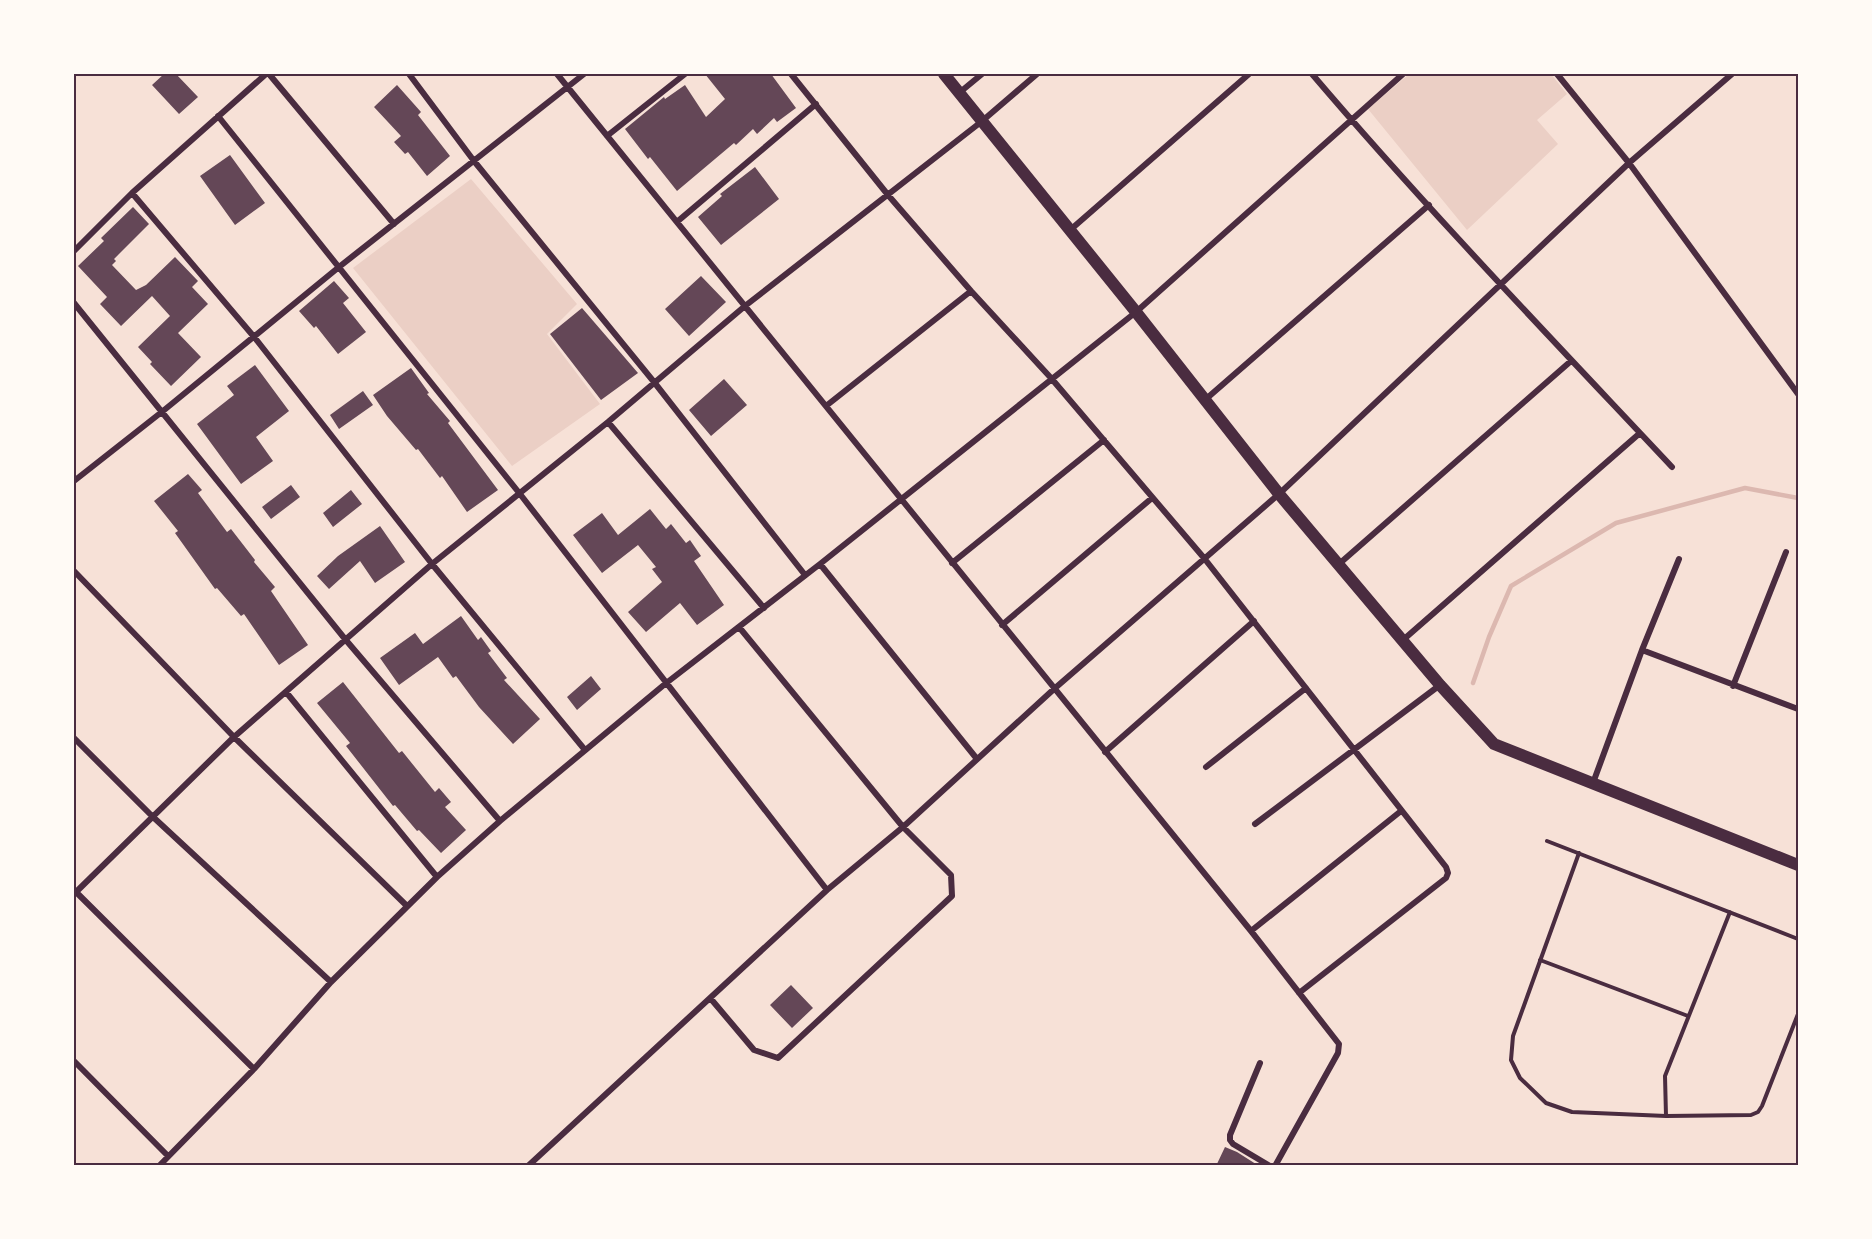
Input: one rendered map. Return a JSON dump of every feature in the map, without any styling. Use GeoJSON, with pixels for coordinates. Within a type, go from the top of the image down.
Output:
{"type":"FeatureCollection","features":[{"type":"Feature","properties":{"kind":"main road"},"geometry":{"type":"LineString","coordinates":[[944,74],[1280,494],[1440,685],[1494,744],[1798,865]]}},
{"type":"Feature","properties":{"kind":"street"},"geometry":{"type":"LineString","coordinates":[[74,251],[132,194],[268,74],[394,224]]}},
{"type":"Feature","properties":{"kind":"street"},"geometry":{"type":"LineString","coordinates":[[409,74],[474,161],[654,382],[805,575]]}},
{"type":"Feature","properties":{"kind":"street"},"geometry":{"type":"LineString","coordinates":[[557,74],[1251,931],[1339,1044],[1338,1053],[1272,1166],[1233,1144],[1230,1140],[1230,1135],[1260,1063]]}},
{"type":"Feature","properties":{"kind":"street"},"geometry":{"type":"LineString","coordinates":[[74,481],[255,338],[339,267],[584,74]]}},
{"type":"Feature","properties":{"kind":"street"},"geometry":{"type":"LineString","coordinates":[[607,135],[685,74]]}},
{"type":"Feature","properties":{"kind":"street"},"geometry":{"type":"LineString","coordinates":[[791,74],[888,195],[971,291],[1051,378],[1204,558],[1448,873],[1446,878],[1299,993]]}},
{"type":"Feature","properties":{"kind":"street"},"geometry":{"type":"LineString","coordinates":[[959,93],[981,74]]}},
{"type":"Feature","properties":{"kind":"street"},"geometry":{"type":"LineString","coordinates":[[254,1069],[74,892],[234,737],[432,564],[608,422],[745,306],[981,122],[1037,74]]}},
{"type":"Feature","properties":{"kind":"street"},"geometry":{"type":"LineString","coordinates":[[1069,231],[1249,74]]}},
{"type":"Feature","properties":{"kind":"street"},"geometry":{"type":"LineString","coordinates":[[1312,74],[1571,361],[1672,467]]}},
{"type":"Feature","properties":{"kind":"street"},"geometry":{"type":"LineString","coordinates":[[159,1166],[254,1069],[331,982],[437,877],[500,821],[665,684],[820,564],[1136,312],[1403,74]]}},
{"type":"Feature","properties":{"kind":"street"},"geometry":{"type":"LineString","coordinates":[[1557,74],[1629,163],[1798,394]]}},
{"type":"Feature","properties":{"kind":"street"},"geometry":{"type":"LineString","coordinates":[[528,1166],[827,890],[903,827],[1054,689],[1280,494],[1629,163],[1732,74]]}},
{"type":"Feature","properties":{"kind":"street"},"geometry":{"type":"LineString","coordinates":[[678,221],[816,104]]}},
{"type":"Feature","properties":{"kind":"street"},"geometry":{"type":"LineString","coordinates":[[218,116],[520,494],[665,684],[827,890]]}},
{"type":"Feature","properties":{"kind":"street"},"geometry":{"type":"LineString","coordinates":[[132,194],[255,338],[432,564],[585,750]]}},
{"type":"Feature","properties":{"kind":"street"},"geometry":{"type":"LineString","coordinates":[[1206,399],[1429,205]]}},
{"type":"Feature","properties":{"kind":"street"},"geometry":{"type":"LineString","coordinates":[[826,406],[971,291]]}},
{"type":"Feature","properties":{"kind":"street"},"geometry":{"type":"LineString","coordinates":[[74,303],[345,639],[500,821]]}},
{"type":"Feature","properties":{"kind":"street"},"geometry":{"type":"LineString","coordinates":[[1339,564],[1571,361]]}},
{"type":"Feature","properties":{"kind":"street"},"geometry":{"type":"LineString","coordinates":[[608,422],[764,608]]}},
{"type":"Feature","properties":{"kind":"street"},"geometry":{"type":"LineString","coordinates":[[1403,640],[1640,433]]}},
{"type":"Feature","properties":{"kind":"street"},"geometry":{"type":"LineString","coordinates":[[952,563],[1104,440]]}},
{"type":"Feature","properties":{"kind":"street"},"geometry":{"type":"LineString","coordinates":[[1002,625],[1152,498]]}},
{"type":"Feature","properties":{"kind":"street"},"geometry":{"type":"LineString","coordinates":[[1733,686],[1786,552]]}},
{"type":"Feature","properties":{"kind":"street"},"geometry":{"type":"LineString","coordinates":[[1593,784],[1642,650],[1679,559]]}},
{"type":"Feature","properties":{"kind":"street"},"geometry":{"type":"LineString","coordinates":[[820,564],[977,759]]}},
{"type":"Feature","properties":{"kind":"street"},"geometry":{"type":"LineString","coordinates":[[74,571],[234,737],[407,906]]}},
{"type":"Feature","properties":{"kind":"street"},"geometry":{"type":"LineString","coordinates":[[1105,752],[1254,621]]}},
{"type":"Feature","properties":{"kind":"street"},"geometry":{"type":"LineString","coordinates":[[711,999],[754,1050],[778,1058],[952,897],[951,875],[903,827],[740,627]]}},
{"type":"Feature","properties":{"kind":"street"},"geometry":{"type":"LineString","coordinates":[[1642,650],[1798,709]]}},
{"type":"Feature","properties":{"kind":"street"},"geometry":{"type":"LineString","coordinates":[[1255,824],[1440,685]]}},
{"type":"Feature","properties":{"kind":"street"},"geometry":{"type":"LineString","coordinates":[[1206,766],[1306,688]]}},
{"type":"Feature","properties":{"kind":"street"},"geometry":{"type":"LineString","coordinates":[[286,692],[437,877]]}},
{"type":"Feature","properties":{"kind":"street"},"geometry":{"type":"LineString","coordinates":[[74,738],[152,816],[331,982]]}},
{"type":"Feature","properties":{"kind":"street"},"geometry":{"type":"LineString","coordinates":[[1251,931],[1401,811]]}},
{"type":"Feature","properties":{"kind":"street"},"geometry":{"type":"LineString","coordinates":[[74,1061],[168,1156]]}},
{"type":"Feature","properties":{"kind":"lane"},"geometry":{"type":"LineString","coordinates":[[1547,841],[1798,939]]}},
{"type":"Feature","properties":{"kind":"lane"},"geometry":{"type":"LineString","coordinates":[[1579,853],[1513,1036],[1511,1060],[1520,1078],[1546,1103],[1572,1112],[1666,1116],[1751,1115],[1758,1112],[1762,1106],[1798,1014]]}},
{"type":"Feature","properties":{"kind":"lane"},"geometry":{"type":"LineString","coordinates":[[1666,1116],[1665,1076],[1730,912]]}},
{"type":"Feature","properties":{"kind":"lane"},"geometry":{"type":"LineString","coordinates":[[1539,960],[1688,1017]]}},
{"type":"Feature","properties":{"kind":"shaded area"},"geometry":{"type":"Polygon","coordinates":[[[1409,74],[1551,74],[1567,94],[1537,120],[1558,144],[1467,230],[1368,109],[1409,74]]]}},
{"type":"Feature","properties":{"kind":"shaded area"},"geometry":{"type":"Polygon","coordinates":[[[471,179],[577,304],[547,334],[600,404],[512,466],[353,268],[471,179]]]}},
{"type":"Feature","properties":{"kind":"building"},"geometry":{"type":"Polygon","coordinates":[[[164,74],[176,74],[198,97],[179,114],[152,85],[164,74]]]}},
{"type":"Feature","properties":{"kind":"building"},"geometry":{"type":"Polygon","coordinates":[[[705,74],[771,74],[796,108],[777,122],[774,118],[757,134],[753,129],[677,191],[625,129],[664,97],[665,99],[685,85],[706,117],[725,99],[705,74]]]}},
{"type":"Feature","properties":{"kind":"building"},"geometry":{"type":"Polygon","coordinates":[[[397,85],[421,112],[418,115],[450,156],[427,176],[408,152],[405,154],[394,142],[401,136],[374,107],[397,85]]]}},
{"type":"Feature","properties":{"kind":"building"},"geometry":{"type":"Polygon","coordinates":[[[230,155],[265,203],[235,225],[200,176],[230,155]]]}},
{"type":"Feature","properties":{"kind":"building"},"geometry":{"type":"Polygon","coordinates":[[[755,167],[779,199],[721,245],[698,217],[722,196],[720,194],[755,167]]]}},
{"type":"Feature","properties":{"kind":"building"},"geometry":{"type":"Polygon","coordinates":[[[133,207],[149,224],[114,259],[116,261],[112,265],[136,290],[146,285],[175,257],[198,281],[192,287],[208,304],[178,333],[201,357],[171,386],[150,364],[152,362],[138,347],[170,316],[152,296],[121,326],[100,304],[107,297],[78,266],[104,241],[101,238],[133,207]]]}},
{"type":"Feature","properties":{"kind":"building"},"geometry":{"type":"Polygon","coordinates":[[[701,276],[726,302],[689,336],[665,309],[701,276]]]}},
{"type":"Feature","properties":{"kind":"building"},"geometry":{"type":"Polygon","coordinates":[[[334,281],[349,298],[343,303],[366,332],[338,354],[316,326],[314,328],[299,311],[334,281]]]}},
{"type":"Feature","properties":{"kind":"building"},"geometry":{"type":"Polygon","coordinates":[[[582,308],[638,373],[601,400],[550,334],[582,308]]]}},
{"type":"Feature","properties":{"kind":"building"},"geometry":{"type":"Polygon","coordinates":[[[255,365],[289,411],[256,437],[273,461],[241,484],[197,424],[234,395],[227,386],[255,365]]]}},
{"type":"Feature","properties":{"kind":"building"},"geometry":{"type":"Polygon","coordinates":[[[411,368],[429,393],[427,394],[450,421],[448,423],[498,490],[467,512],[442,476],[440,478],[418,449],[416,450],[387,416],[373,395],[411,368]]]}},
{"type":"Feature","properties":{"kind":"building"},"geometry":{"type":"Polygon","coordinates":[[[724,379],[747,405],[711,436],[689,410],[724,379]]]}},
{"type":"Feature","properties":{"kind":"building"},"geometry":{"type":"Polygon","coordinates":[[[363,391],[373,405],[339,429],[330,415],[363,391]]]}},
{"type":"Feature","properties":{"kind":"building"},"geometry":{"type":"Polygon","coordinates":[[[188,474],[202,490],[198,493],[227,532],[231,529],[275,587],[271,591],[308,645],[279,665],[244,614],[241,616],[217,588],[215,589],[175,533],[178,531],[154,501],[188,474]]]}},
{"type":"Feature","properties":{"kind":"building"},"geometry":{"type":"Polygon","coordinates":[[[291,485],[300,497],[271,519],[262,507],[291,485]]]}},
{"type":"Feature","properties":{"kind":"building"},"geometry":{"type":"Polygon","coordinates":[[[351,490],[362,504],[333,527],[323,513],[351,490]]]}},
{"type":"Feature","properties":{"kind":"building"},"geometry":{"type":"Polygon","coordinates":[[[650,509],[666,529],[671,524],[686,543],[690,540],[701,556],[694,561],[724,605],[697,625],[680,603],[646,632],[628,612],[662,582],[652,569],[656,567],[638,545],[602,573],[573,535],[602,513],[618,535],[650,509]]]}},
{"type":"Feature","properties":{"kind":"building"},"geometry":{"type":"Polygon","coordinates":[[[380,526],[405,562],[375,583],[360,561],[329,589],[317,576],[338,556],[380,526]]]}},
{"type":"Feature","properties":{"kind":"building"},"geometry":{"type":"Polygon","coordinates":[[[461,616],[478,640],[481,637],[491,651],[488,653],[507,678],[504,680],[540,719],[513,744],[479,707],[456,676],[453,678],[438,657],[399,685],[380,658],[415,633],[423,644],[461,616]]]}},
{"type":"Feature","properties":{"kind":"building"},"geometry":{"type":"Polygon","coordinates":[[[591,676],[601,689],[577,710],[567,697],[591,676]]]}},
{"type":"Feature","properties":{"kind":"building"},"geometry":{"type":"Polygon","coordinates":[[[343,682],[399,753],[402,751],[435,792],[439,788],[451,802],[445,807],[466,830],[441,853],[419,830],[417,831],[395,805],[393,806],[346,746],[350,743],[317,703],[343,682]]]}},
{"type":"Feature","properties":{"kind":"building"},"geometry":{"type":"Polygon","coordinates":[[[791,985],[813,1008],[792,1028],[770,1005],[791,985]]]}},
{"type":"Feature","properties":{"kind":"building"},"geometry":{"type":"Polygon","coordinates":[[[1225,1147],[1237,1152],[1259,1166],[1216,1166],[1225,1147]]]}},
{"type":"Feature","properties":{"kind":"waterway"},"geometry":{"type":"LineString","coordinates":[[1473,683],[1489,637],[1511,586],[1616,523],[1745,488],[1798,498]]}}]}
